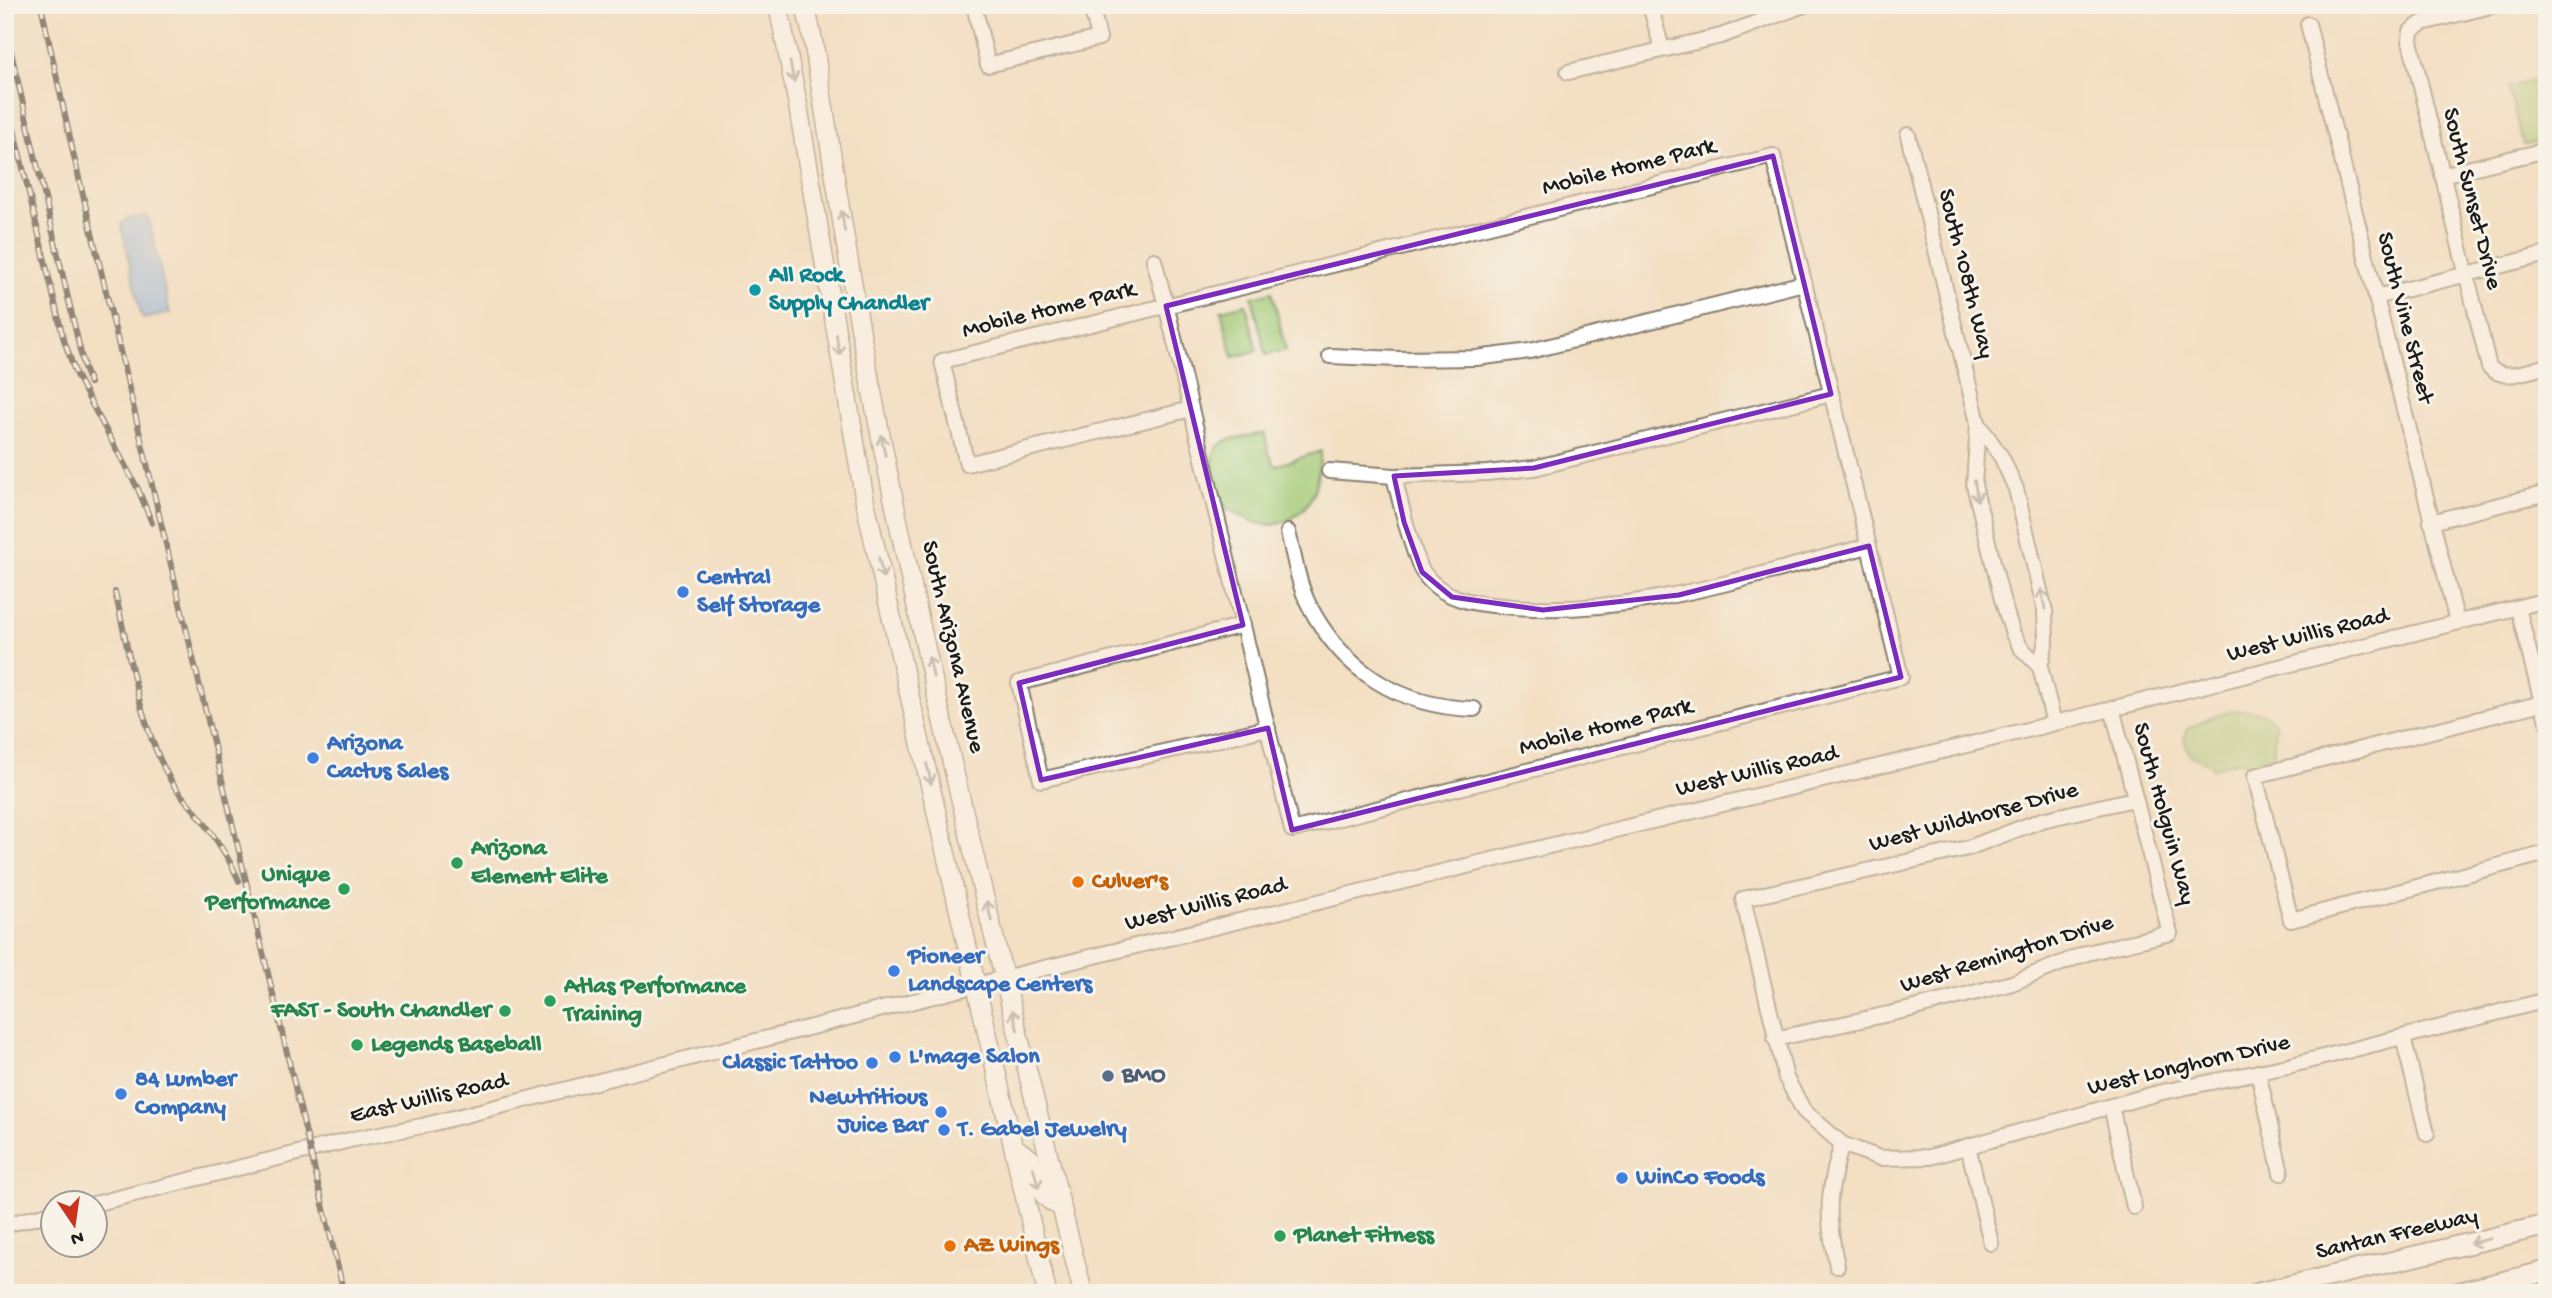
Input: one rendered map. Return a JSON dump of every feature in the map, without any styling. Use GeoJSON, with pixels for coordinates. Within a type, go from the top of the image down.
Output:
{"type":"FeatureCollection","features":[{"type":"Feature","properties":{"kind":"highway","name":"Santan Freeway"},"geometry":{"type":"LineString","coordinates":[[2259,1293],[2547,1225]]}},
{"type":"Feature","properties":{"kind":"highway"},"geometry":{"type":"LineString","coordinates":[[2457,1293],[2547,1271]]}},
{"type":"Feature","properties":{"kind":"main road"},"geometry":{"type":"LineString","coordinates":[[778,5],[797,100],[865,502],[1047,1293]]}},
{"type":"Feature","properties":{"kind":"main road","name":"South Arizona Avenue"},"geometry":{"type":"LineString","coordinates":[[805,5],[873,400],[912,587],[1083,1293]]}},
{"type":"Feature","properties":{"kind":"main road"},"geometry":{"type":"LineString","coordinates":[[1014,1147],[1031,1159],[1042,1195],[1052,1204],[1061,1206]]}},
{"type":"Feature","properties":{"kind":"street"},"geometry":{"type":"LineString","coordinates":[[974,5],[988,65],[1099,38],[1091,5]]}},
{"type":"Feature","properties":{"kind":"street"},"geometry":{"type":"LineString","coordinates":[[1650,5],[1662,50]]}},
{"type":"Feature","properties":{"kind":"street"},"geometry":{"type":"LineString","coordinates":[[1568,72],[1721,36],[1804,5]]}},
{"type":"Feature","properties":{"kind":"street","name":"South Sunset Drive"},"geometry":{"type":"LineString","coordinates":[[2495,5],[2422,23],[2411,32],[2410,41],[2489,367],[2497,374],[2508,376],[2547,366]]}},
{"type":"Feature","properties":{"kind":"street","name":"South Vine Street"},"geometry":{"type":"LineString","coordinates":[[2308,24],[2457,622]]}},
{"type":"Feature","properties":{"kind":"street","name":"South 108th Way"},"geometry":{"type":"LineString","coordinates":[[1908,135],[1979,423],[2009,472],[2019,502],[2045,611],[2046,642],[2040,667],[2054,723]]}},
{"type":"Feature","properties":{"kind":"street"},"geometry":{"type":"LineString","coordinates":[[2442,175],[2547,150]]}},
{"type":"Feature","properties":{"kind":"street","name":"Mobile Home Park"},"geometry":{"type":"LineString","coordinates":[[1154,260],[1166,306],[1191,409],[1292,830],[1901,677],[1773,156],[1166,306],[942,361],[967,464],[1191,409]]}},
{"type":"Feature","properties":{"kind":"street"},"geometry":{"type":"LineString","coordinates":[[2376,297],[2547,254]]}},
{"type":"Feature","properties":{"kind":"street"},"geometry":{"type":"LineString","coordinates":[[1330,356],[1476,358],[1530,351],[1804,283]]}},
{"type":"Feature","properties":{"kind":"street"},"geometry":{"type":"LineString","coordinates":[[1329,471],[1394,476],[1487,473],[1534,468],[1832,394]]}},
{"type":"Feature","properties":{"kind":"street","name":"South 108th Way"},"geometry":{"type":"LineString","coordinates":[[1979,423],[1974,485],[1999,586],[2013,634],[2021,648],[2040,667]]}},
{"type":"Feature","properties":{"kind":"street"},"geometry":{"type":"LineString","coordinates":[[1394,476],[1404,522],[1422,572],[1452,597],[1486,605],[1542,610],[1623,605],[1679,595],[1869,546]]}},
{"type":"Feature","properties":{"kind":"street"},"geometry":{"type":"LineString","coordinates":[[2431,522],[2547,493]]}},
{"type":"Feature","properties":{"kind":"street"},"geometry":{"type":"LineString","coordinates":[[1288,532],[1308,604],[1332,641],[1355,667],[1381,686],[1415,699],[1447,708],[1474,709]]}},
{"type":"Feature","properties":{"kind":"street","name":"West Willis Road"},"geometry":{"type":"LineString","coordinates":[[977,984],[2054,723],[2547,600]]}},
{"type":"Feature","properties":{"kind":"street"},"geometry":{"type":"LineString","coordinates":[[2518,608],[2547,722]]}},
{"type":"Feature","properties":{"kind":"street"},"geometry":{"type":"LineString","coordinates":[[1243,625],[1019,683],[1041,780],[1268,728]]}},
{"type":"Feature","properties":{"kind":"street"},"geometry":{"type":"LineString","coordinates":[[2542,703],[2255,776],[2291,920],[2547,853]]}},
{"type":"Feature","properties":{"kind":"street","name":"South Holguin Way"},"geometry":{"type":"LineString","coordinates":[[2112,708],[2170,933]]}},
{"type":"Feature","properties":{"kind":"street","name":"West Wildhorse Drive"},"geometry":{"type":"LineString","coordinates":[[1743,899],[1968,848],[2042,820],[2134,799]]}},
{"type":"Feature","properties":{"kind":"street","name":"West Longhorn Drive"},"geometry":{"type":"LineString","coordinates":[[1743,899],[1786,1078],[1804,1111],[1842,1143],[1880,1158],[1930,1157],[2158,1093],[2258,1072],[2547,1000]]}},
{"type":"Feature","properties":{"kind":"street","name":"West Remington Drive"},"geometry":{"type":"LineString","coordinates":[[1775,1039],[2012,983],[2087,953],[2170,933]]}},
{"type":"Feature","properties":{"kind":"street","name":"East Willis Road"},"geometry":{"type":"LineString","coordinates":[[108,1200],[332,1144],[422,1126],[977,984]]}},
{"type":"Feature","properties":{"kind":"street"},"geometry":{"type":"LineString","coordinates":[[2403,1037],[2427,1134]]}},
{"type":"Feature","properties":{"kind":"street"},"geometry":{"type":"LineString","coordinates":[[2258,1072],[2281,1173]]}},
{"type":"Feature","properties":{"kind":"street"},"geometry":{"type":"LineString","coordinates":[[2111,1106],[2134,1207]]}},
{"type":"Feature","properties":{"kind":"street"},"geometry":{"type":"LineString","coordinates":[[1838,1266],[1829,1230],[1830,1185],[1842,1143]]}},
{"type":"Feature","properties":{"kind":"street"},"geometry":{"type":"LineString","coordinates":[[1968,1146],[1991,1243]]}},
{"type":"Feature","properties":{"kind":"street"},"geometry":{"type":"LineString","coordinates":[[5,1225],[38,1217]]}},
{"type":"Feature","properties":{"kind":"highlighted area"},"geometry":{"type":"Polygon","coordinates":[[[1773,156],[1831,394],[1534,468],[1394,476],[1404,522],[1422,572],[1452,597],[1543,610],[1679,595],[1869,546],[1901,677],[1292,830],[1268,728],[1041,780],[1019,683],[1243,625],[1166,306],[1773,156]]]}},
{"type":"Feature","properties":{"kind":"green space"},"geometry":{"type":"Polygon","coordinates":[[[2547,77],[2547,139],[2523,145],[2508,87],[2547,77]]]}},
{"type":"Feature","properties":{"kind":"green space"},"geometry":{"type":"Polygon","coordinates":[[[1272,292],[1286,350],[1266,355],[1252,297],[1272,292]]]}},
{"type":"Feature","properties":{"kind":"green space"},"geometry":{"type":"Polygon","coordinates":[[[1246,304],[1257,351],[1233,357],[1221,310],[1246,304]]]}},
{"type":"Feature","properties":{"kind":"green space"},"geometry":{"type":"Polygon","coordinates":[[[1265,433],[1268,451],[1275,466],[1321,451],[1316,484],[1309,502],[1289,520],[1272,525],[1254,522],[1224,507],[1213,466],[1217,448],[1223,443],[1265,433]]]}},
{"type":"Feature","properties":{"kind":"green space"},"geometry":{"type":"Polygon","coordinates":[[[2235,710],[2259,712],[2273,721],[2277,727],[2274,758],[2253,764],[2233,762],[2213,769],[2211,764],[2190,756],[2184,739],[2187,729],[2235,710]]]}},
{"type":"Feature","properties":{"kind":"water"},"geometry":{"type":"Polygon","coordinates":[[[148,216],[170,313],[144,319],[121,224],[127,219],[148,216]]]}},
{"type":"Feature","properties":{"kind":"railway"},"geometry":{"type":"LineString","coordinates":[[41,5],[74,157],[344,1293]]}},
{"type":"Feature","properties":{"kind":"railway"},"geometry":{"type":"LineString","coordinates":[[5,26],[90,383]]}},
{"type":"Feature","properties":{"kind":"railway"},"geometry":{"type":"LineString","coordinates":[[5,92],[63,337],[76,375],[138,489],[152,523]]}},
{"type":"Feature","properties":{"kind":"railway"},"geometry":{"type":"LineString","coordinates":[[115,592],[137,690],[151,738],[172,783],[220,845],[239,881]]}},
{"type":"Feature","properties":{"kind":"place","name":"All Rock Supply Chandler"},"geometry":{"type":"Point","coordinates":[755,290]}},
{"type":"Feature","properties":{"kind":"place","name":"Central Self Storage"},"geometry":{"type":"Point","coordinates":[683,592]}},
{"type":"Feature","properties":{"kind":"place","name":"Arizona Cactus Sales"},"geometry":{"type":"Point","coordinates":[313,758]}},
{"type":"Feature","properties":{"kind":"place","name":"Arizona Element Elite"},"geometry":{"type":"Point","coordinates":[457,863]}},
{"type":"Feature","properties":{"kind":"place","name":"Culver's"},"geometry":{"type":"Point","coordinates":[1078,882]}},
{"type":"Feature","properties":{"kind":"place","name":"Unique Performance"},"geometry":{"type":"Point","coordinates":[344,889]}},
{"type":"Feature","properties":{"kind":"place","name":"Pioneer Landscape Centers"},"geometry":{"type":"Point","coordinates":[894,971]}},
{"type":"Feature","properties":{"kind":"place","name":"Atlas Performance Training"},"geometry":{"type":"Point","coordinates":[550,1001]}},
{"type":"Feature","properties":{"kind":"place","name":"FAST - South Chandler"},"geometry":{"type":"Point","coordinates":[505,1011]}},
{"type":"Feature","properties":{"kind":"place","name":"Legends Baseball"},"geometry":{"type":"Point","coordinates":[357,1045]}},
{"type":"Feature","properties":{"kind":"place","name":"L'mage Salon"},"geometry":{"type":"Point","coordinates":[895,1057]}},
{"type":"Feature","properties":{"kind":"place","name":"Classic Tattoo"},"geometry":{"type":"Point","coordinates":[872,1063]}},
{"type":"Feature","properties":{"kind":"place","name":"BMO"},"geometry":{"type":"Point","coordinates":[1108,1076]}},
{"type":"Feature","properties":{"kind":"place","name":"84 Lumber Company"},"geometry":{"type":"Point","coordinates":[121,1094]}},
{"type":"Feature","properties":{"kind":"place","name":"Newtritious Juice Bar"},"geometry":{"type":"Point","coordinates":[941,1112]}},
{"type":"Feature","properties":{"kind":"place","name":"T. Gabel Jewelry"},"geometry":{"type":"Point","coordinates":[944,1130]}},
{"type":"Feature","properties":{"kind":"place","name":"WinCo Foods"},"geometry":{"type":"Point","coordinates":[1622,1178]}},
{"type":"Feature","properties":{"kind":"place","name":"Planet Fitness"},"geometry":{"type":"Point","coordinates":[1280,1236]}},
{"type":"Feature","properties":{"kind":"place","name":"AZ Wings"},"geometry":{"type":"Point","coordinates":[950,1246]}}]}
